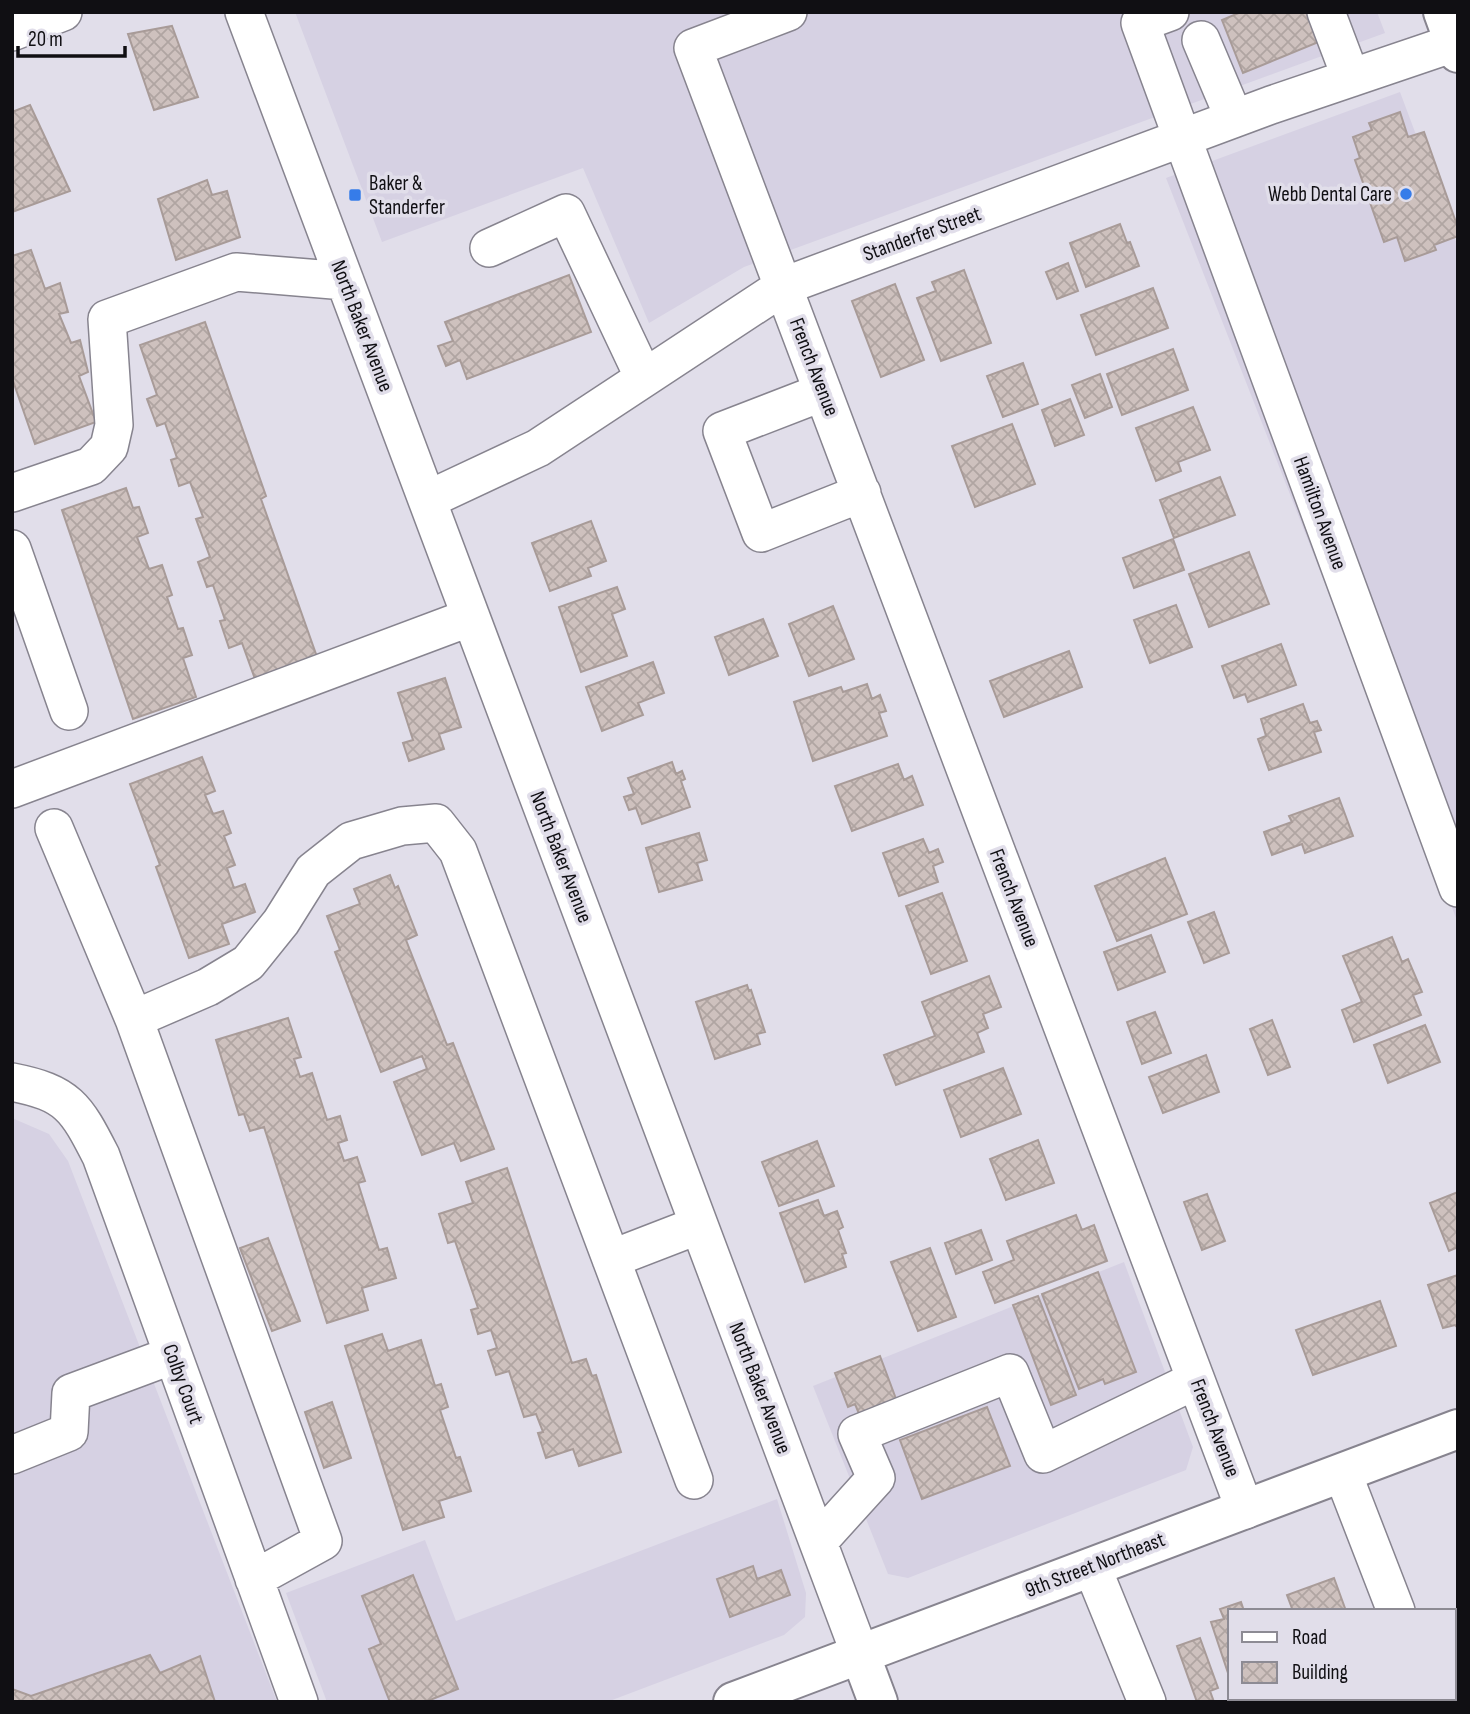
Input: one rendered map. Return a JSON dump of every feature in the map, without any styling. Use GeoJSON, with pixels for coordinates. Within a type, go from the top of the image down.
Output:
{"type":"FeatureCollection","features":[{"type":"Feature","properties":{"kind":"main road","name":"9th Street Northeast"},"geometry":{"type":"LineString","coordinates":[[733,1702],[1458,1429]]}},
{"type":"Feature","properties":{"kind":"main road","name":"North Baker Avenue"},"geometry":{"type":"LineString","coordinates":[[860,1654],[878,1702]]}},
{"type":"Feature","properties":{"kind":"street"},"geometry":{"type":"LineString","coordinates":[[12,32],[63,12]]}},
{"type":"Feature","properties":{"kind":"street","name":"North Baker Avenue"},"geometry":{"type":"LineString","coordinates":[[244,12],[860,1654]]}},
{"type":"Feature","properties":{"kind":"street","name":"French Avenue"},"geometry":{"type":"LineString","coordinates":[[788,12],[693,48],[1245,1510]]}},
{"type":"Feature","properties":{"kind":"street","name":"Hamilton Avenue"},"geometry":{"type":"LineString","coordinates":[[1170,12],[1140,23],[1458,888]]}},
{"type":"Feature","properties":{"kind":"street"},"geometry":{"type":"LineString","coordinates":[[1326,12],[1351,78]]}},
{"type":"Feature","properties":{"kind":"street","name":"Standerfer Street"},"geometry":{"type":"LineString","coordinates":[[427,500],[538,448],[784,286],[1182,137],[1351,78],[1452,36]]}},
{"type":"Feature","properties":{"kind":"street"},"geometry":{"type":"LineString","coordinates":[[1200,40],[1234,118]]}},
{"type":"Feature","properties":{"kind":"street"},"geometry":{"type":"LineString","coordinates":[[488,248],[566,213],[644,378]]}},
{"type":"Feature","properties":{"kind":"street"},"geometry":{"type":"LineString","coordinates":[[12,493],[92,466],[109,447],[114,425],[107,319],[236,272],[345,281]]}},
{"type":"Feature","properties":{"kind":"street"},"geometry":{"type":"LineString","coordinates":[[823,392],[722,431],[761,533],[862,494]]}},
{"type":"Feature","properties":{"kind":"street"},"geometry":{"type":"LineString","coordinates":[[12,549],[69,711]]}},
{"type":"Feature","properties":{"kind":"street"},"geometry":{"type":"LineString","coordinates":[[12,789],[471,617]]}},
{"type":"Feature","properties":{"kind":"street"},"geometry":{"type":"LineString","coordinates":[[134,1019],[208,987],[248,963],[281,922],[313,871],[351,841],[402,826],[436,823],[458,851],[694,1480]]}},
{"type":"Feature","properties":{"kind":"street"},"geometry":{"type":"LineString","coordinates":[[54,828],[134,1019],[323,1541],[254,1579]]}},
{"type":"Feature","properties":{"kind":"street","name":"Colby Court"},"geometry":{"type":"LineString","coordinates":[[26,1084],[61,1098],[81,1117],[101,1156],[299,1702]]}},
{"type":"Feature","properties":{"kind":"street"},"geometry":{"type":"LineString","coordinates":[[611,1259],[699,1225]]}},
{"type":"Feature","properties":{"kind":"street"},"geometry":{"type":"LineString","coordinates":[[12,1455],[69,1432],[71,1393],[173,1355]]}},
{"type":"Feature","properties":{"kind":"street"},"geometry":{"type":"LineString","coordinates":[[818,1542],[876,1478],[857,1434],[1010,1373],[1043,1454],[1196,1380]]}},
{"type":"Feature","properties":{"kind":"street"},"geometry":{"type":"LineString","coordinates":[[1343,1474],[1395,1609]]}},
{"type":"Feature","properties":{"kind":"street"},"geometry":{"type":"LineString","coordinates":[[1092,1567],[1147,1702]]}},
{"type":"Feature","properties":{"kind":"shaded area"},"geometry":{"type":"Polygon","coordinates":[[[295,12],[1377,12],[1385,33],[744,267],[649,323],[583,168],[382,242],[295,12]]]}},
{"type":"Feature","properties":{"kind":"shaded area"},"geometry":{"type":"Polygon","coordinates":[[[1400,92],[1458,247],[1458,923],[1166,178],[1400,92]]]}},
{"type":"Feature","properties":{"kind":"shaded area"},"geometry":{"type":"Polygon","coordinates":[[[12,1118],[49,1134],[68,1161],[277,1702],[12,1702],[12,1118]]]}},
{"type":"Feature","properties":{"kind":"shaded area"},"geometry":{"type":"Polygon","coordinates":[[[1124,1262],[1193,1447],[1186,1470],[908,1578],[888,1574],[813,1386],[1124,1262]]]}},
{"type":"Feature","properties":{"kind":"shaded area"},"geometry":{"type":"Polygon","coordinates":[[[777,1499],[806,1593],[805,1617],[784,1635],[607,1702],[327,1702],[286,1593],[425,1540],[456,1621],[777,1499]]]}},
{"type":"Feature","properties":{"kind":"building"},"geometry":{"type":"Polygon","coordinates":[[[1241,12],[1309,12],[1321,41],[1243,73],[1222,20],[1241,12]]]}},
{"type":"Feature","properties":{"kind":"building"},"geometry":{"type":"Polygon","coordinates":[[[172,26],[198,97],[154,110],[128,34],[172,26]]]}},
{"type":"Feature","properties":{"kind":"building"},"geometry":{"type":"Polygon","coordinates":[[[30,105],[70,191],[12,212],[12,112],[30,105]]]}},
{"type":"Feature","properties":{"kind":"building","name":"Webb Dental Care"},"geometry":{"type":"Polygon","coordinates":[[[1400,112],[1408,137],[1424,132],[1458,228],[1458,236],[1434,245],[1436,250],[1405,261],[1397,237],[1384,242],[1355,160],[1360,158],[1353,137],[1372,130],[1369,123],[1400,112]]]}},
{"type":"Feature","properties":{"kind":"building"},"geometry":{"type":"Polygon","coordinates":[[[207,180],[212,195],[227,191],[240,237],[176,260],[158,199],[207,180]]]}},
{"type":"Feature","properties":{"kind":"building"},"geometry":{"type":"Polygon","coordinates":[[[1120,224],[1139,266],[1086,287],[1070,243],[1120,224]]]}},
{"type":"Feature","properties":{"kind":"building"},"geometry":{"type":"Polygon","coordinates":[[[31,250],[45,289],[60,283],[68,312],[59,314],[71,343],[80,340],[88,372],[79,376],[96,422],[35,444],[12,378],[12,256],[31,250]]]}},
{"type":"Feature","properties":{"kind":"building"},"geometry":{"type":"Polygon","coordinates":[[[1068,263],[1078,291],[1057,299],[1046,272],[1068,263]]]}},
{"type":"Feature","properties":{"kind":"building"},"geometry":{"type":"Polygon","coordinates":[[[964,270],[991,343],[941,361],[917,298],[936,291],[932,282],[964,270]]]}},
{"type":"Feature","properties":{"kind":"building"},"geometry":{"type":"Polygon","coordinates":[[[569,275],[591,332],[467,379],[460,360],[446,366],[438,346],[453,341],[445,322],[569,275]]]}},
{"type":"Feature","properties":{"kind":"building"},"geometry":{"type":"Polygon","coordinates":[[[895,284],[924,360],[881,377],[852,301],[895,284]]]}},
{"type":"Feature","properties":{"kind":"building"},"geometry":{"type":"Polygon","coordinates":[[[1153,288],[1168,328],[1096,355],[1081,315],[1153,288]]]}},
{"type":"Feature","properties":{"kind":"building"},"geometry":{"type":"Polygon","coordinates":[[[205,322],[266,496],[261,499],[317,657],[255,679],[242,643],[229,648],[220,621],[225,620],[213,585],[207,587],[198,562],[210,557],[196,519],[203,517],[190,482],[179,486],[171,460],[177,458],[165,423],[157,426],[147,399],[157,395],[140,345],[205,322]]]}},
{"type":"Feature","properties":{"kind":"building"},"geometry":{"type":"Polygon","coordinates":[[[1173,349],[1188,390],[1122,415],[1107,374],[1173,349]]]}},
{"type":"Feature","properties":{"kind":"building"},"geometry":{"type":"Polygon","coordinates":[[[1023,363],[1038,404],[1003,417],[987,376],[1023,363]]]}},
{"type":"Feature","properties":{"kind":"building"},"geometry":{"type":"Polygon","coordinates":[[[1100,374],[1112,407],[1085,418],[1072,385],[1100,374]]]}},
{"type":"Feature","properties":{"kind":"building"},"geometry":{"type":"Polygon","coordinates":[[[1070,399],[1084,435],[1055,446],[1042,410],[1070,399]]]}},
{"type":"Feature","properties":{"kind":"building"},"geometry":{"type":"Polygon","coordinates":[[[1193,407],[1210,450],[1178,462],[1181,471],[1156,481],[1136,428],[1193,407]]]}},
{"type":"Feature","properties":{"kind":"building"},"geometry":{"type":"Polygon","coordinates":[[[1012,424],[1035,484],[975,507],[952,446],[1012,424]]]}},
{"type":"Feature","properties":{"kind":"building"},"geometry":{"type":"Polygon","coordinates":[[[1220,477],[1235,515],[1174,538],[1160,500],[1220,477]]]}},
{"type":"Feature","properties":{"kind":"building"},"geometry":{"type":"Polygon","coordinates":[[[126,488],[133,508],[139,507],[148,533],[137,537],[149,569],[162,565],[172,595],[167,597],[178,629],[183,628],[192,655],[183,658],[196,697],[133,719],[62,510],[126,488]]]}},
{"type":"Feature","properties":{"kind":"building"},"geometry":{"type":"Polygon","coordinates":[[[591,521],[606,561],[588,568],[591,576],[550,591],[532,543],[591,521]]]}},
{"type":"Feature","properties":{"kind":"building"},"geometry":{"type":"Polygon","coordinates":[[[1173,539],[1184,570],[1134,588],[1123,558],[1173,539]]]}},
{"type":"Feature","properties":{"kind":"building"},"geometry":{"type":"Polygon","coordinates":[[[1249,552],[1269,604],[1209,627],[1189,574],[1249,552]]]}},
{"type":"Feature","properties":{"kind":"building"},"geometry":{"type":"Polygon","coordinates":[[[617,587],[625,609],[612,614],[627,656],[581,672],[559,607],[617,587]]]}},
{"type":"Feature","properties":{"kind":"building"},"geometry":{"type":"Polygon","coordinates":[[[1176,605],[1192,647],[1150,663],[1134,620],[1176,605]]]}},
{"type":"Feature","properties":{"kind":"building"},"geometry":{"type":"Polygon","coordinates":[[[833,606],[854,659],[809,676],[789,624],[833,606]]]}},
{"type":"Feature","properties":{"kind":"building"},"geometry":{"type":"Polygon","coordinates":[[[763,619],[778,656],[729,675],[715,637],[763,619]]]}},
{"type":"Feature","properties":{"kind":"building"},"geometry":{"type":"Polygon","coordinates":[[[1281,644],[1296,685],[1248,702],[1245,694],[1234,698],[1222,666],[1281,644]]]}},
{"type":"Feature","properties":{"kind":"building"},"geometry":{"type":"Polygon","coordinates":[[[1069,651],[1082,687],[1004,717],[990,681],[1069,651]]]}},
{"type":"Feature","properties":{"kind":"building"},"geometry":{"type":"Polygon","coordinates":[[[653,662],[664,693],[638,703],[643,715],[602,731],[586,687],[653,662]]]}},
{"type":"Feature","properties":{"kind":"building"},"geometry":{"type":"Polygon","coordinates":[[[445,678],[461,727],[439,734],[444,749],[409,761],[403,743],[413,740],[398,693],[445,678]]]}},
{"type":"Feature","properties":{"kind":"building"},"geometry":{"type":"Polygon","coordinates":[[[867,684],[872,699],[880,695],[886,711],[879,713],[887,736],[813,761],[794,702],[841,687],[843,692],[867,684]]]}},
{"type":"Feature","properties":{"kind":"building"},"geometry":{"type":"Polygon","coordinates":[[[1303,704],[1310,723],[1317,721],[1321,730],[1314,732],[1321,752],[1269,770],[1258,739],[1266,736],[1261,719],[1303,704]]]}},
{"type":"Feature","properties":{"kind":"building"},"geometry":{"type":"Polygon","coordinates":[[[202,757],[215,791],[205,795],[213,814],[223,811],[231,833],[224,836],[235,865],[227,868],[234,888],[245,884],[255,912],[222,924],[229,944],[189,958],[156,867],[160,865],[130,784],[202,757]]]}},
{"type":"Feature","properties":{"kind":"building"},"geometry":{"type":"Polygon","coordinates":[[[672,762],[676,774],[682,771],[685,779],[681,781],[690,807],[642,824],[636,808],[629,810],[624,797],[634,794],[628,778],[672,762]]]}},
{"type":"Feature","properties":{"kind":"building"},"geometry":{"type":"Polygon","coordinates":[[[898,764],[904,780],[912,776],[923,805],[852,831],[835,786],[898,764]]]}},
{"type":"Feature","properties":{"kind":"building"},"geometry":{"type":"Polygon","coordinates":[[[1339,798],[1353,836],[1305,853],[1302,844],[1272,855],[1264,832],[1292,822],[1289,816],[1339,798]]]}},
{"type":"Feature","properties":{"kind":"building"},"geometry":{"type":"Polygon","coordinates":[[[699,833],[707,860],[697,863],[702,880],[659,892],[646,848],[699,833]]]}},
{"type":"Feature","properties":{"kind":"building"},"geometry":{"type":"Polygon","coordinates":[[[923,839],[929,853],[938,849],[943,862],[933,866],[938,882],[899,896],[883,853],[923,839]]]}},
{"type":"Feature","properties":{"kind":"building"},"geometry":{"type":"Polygon","coordinates":[[[1165,858],[1187,914],[1117,941],[1095,886],[1165,858]]]}},
{"type":"Feature","properties":{"kind":"building"},"geometry":{"type":"Polygon","coordinates":[[[390,875],[395,888],[398,886],[417,935],[406,940],[447,1045],[453,1043],[494,1149],[461,1161],[454,1143],[422,1155],[394,1082],[427,1069],[422,1056],[381,1072],[335,952],[340,950],[327,916],[360,904],[354,889],[390,875]]]}},
{"type":"Feature","properties":{"kind":"building"},"geometry":{"type":"Polygon","coordinates":[[[942,893],[967,961],[931,974],[906,906],[942,893]]]}},
{"type":"Feature","properties":{"kind":"building"},"geometry":{"type":"Polygon","coordinates":[[[1214,912],[1229,953],[1204,963],[1188,922],[1214,912]]]}},
{"type":"Feature","properties":{"kind":"building"},"geometry":{"type":"Polygon","coordinates":[[[1151,935],[1165,972],[1118,990],[1104,952],[1151,935]]]}},
{"type":"Feature","properties":{"kind":"building"},"geometry":{"type":"Polygon","coordinates":[[[1392,937],[1402,962],[1408,959],[1422,992],[1413,995],[1421,1015],[1354,1042],[1342,1010],[1362,1002],[1343,956],[1392,937]]]}},
{"type":"Feature","properties":{"kind":"building"},"geometry":{"type":"Polygon","coordinates":[[[989,976],[1001,1007],[983,1014],[988,1028],[977,1033],[984,1052],[896,1085],[884,1055],[935,1036],[922,1002],[989,976]]]}},
{"type":"Feature","properties":{"kind":"building"},"geometry":{"type":"Polygon","coordinates":[[[747,985],[765,1032],[757,1034],[760,1044],[715,1059],[696,1002],[747,985]]]}},
{"type":"Feature","properties":{"kind":"building"},"geometry":{"type":"Polygon","coordinates":[[[1155,1012],[1171,1053],[1142,1064],[1127,1022],[1155,1012]]]}},
{"type":"Feature","properties":{"kind":"building"},"geometry":{"type":"Polygon","coordinates":[[[288,1018],[301,1057],[294,1059],[300,1077],[312,1073],[327,1120],[340,1116],[347,1140],[338,1143],[344,1161],[357,1157],[365,1181],[358,1183],[379,1250],[387,1248],[396,1278],[362,1288],[368,1310],[327,1323],[264,1127],[250,1131],[244,1114],[239,1115],[216,1040],[288,1018]]]}},
{"type":"Feature","properties":{"kind":"building"},"geometry":{"type":"Polygon","coordinates":[[[1272,1020],[1290,1067],[1268,1075],[1250,1029],[1272,1020]]]}},
{"type":"Feature","properties":{"kind":"building"},"geometry":{"type":"Polygon","coordinates":[[[1425,1025],[1440,1062],[1388,1083],[1374,1045],[1425,1025]]]}},
{"type":"Feature","properties":{"kind":"building"},"geometry":{"type":"Polygon","coordinates":[[[1206,1055],[1219,1092],[1163,1113],[1149,1077],[1206,1055]]]}},
{"type":"Feature","properties":{"kind":"building"},"geometry":{"type":"Polygon","coordinates":[[[1003,1068],[1021,1114],[961,1137],[944,1090],[1003,1068]]]}},
{"type":"Feature","properties":{"kind":"building"},"geometry":{"type":"Polygon","coordinates":[[[1038,1140],[1054,1183],[1006,1200],[990,1159],[1038,1140]]]}},
{"type":"Feature","properties":{"kind":"building"},"geometry":{"type":"Polygon","coordinates":[[[817,1141],[834,1186],[779,1206],[762,1162],[817,1141]]]}},
{"type":"Feature","properties":{"kind":"building"},"geometry":{"type":"Polygon","coordinates":[[[507,1168],[572,1363],[586,1359],[592,1376],[596,1375],[621,1452],[579,1466],[573,1449],[546,1458],[538,1433],[543,1432],[536,1414],[524,1417],[509,1371],[496,1375],[488,1351],[497,1348],[491,1330],[478,1334],[471,1310],[478,1308],[455,1241],[448,1243],[439,1214],[473,1203],[466,1182],[507,1168]]]}},
{"type":"Feature","properties":{"kind":"building"},"geometry":{"type":"Polygon","coordinates":[[[1458,1192],[1458,1247],[1449,1251],[1430,1203],[1458,1192]]]}},
{"type":"Feature","properties":{"kind":"building"},"geometry":{"type":"Polygon","coordinates":[[[1207,1194],[1225,1241],[1202,1250],[1184,1202],[1207,1194]]]}},
{"type":"Feature","properties":{"kind":"building"},"geometry":{"type":"Polygon","coordinates":[[[818,1200],[824,1216],[837,1211],[843,1227],[838,1230],[846,1253],[842,1254],[846,1267],[805,1282],[780,1213],[818,1200]]]}},
{"type":"Feature","properties":{"kind":"building"},"geometry":{"type":"Polygon","coordinates":[[[1076,1215],[1082,1230],[1094,1225],[1107,1261],[995,1303],[983,1272],[1014,1260],[1007,1241],[1076,1215]]]}},
{"type":"Feature","properties":{"kind":"building"},"geometry":{"type":"Polygon","coordinates":[[[981,1230],[992,1260],[956,1274],[945,1243],[981,1230]]]}},
{"type":"Feature","properties":{"kind":"building"},"geometry":{"type":"Polygon","coordinates":[[[268,1238],[300,1321],[272,1331],[240,1248],[268,1238]]]}},
{"type":"Feature","properties":{"kind":"building"},"geometry":{"type":"Polygon","coordinates":[[[930,1248],[956,1317],[918,1331],[891,1262],[930,1248]]]}},
{"type":"Feature","properties":{"kind":"building"},"geometry":{"type":"Polygon","coordinates":[[[1098,1272],[1136,1372],[1105,1384],[1103,1379],[1079,1389],[1042,1294],[1098,1272]]]}},
{"type":"Feature","properties":{"kind":"building"},"geometry":{"type":"Polygon","coordinates":[[[1458,1275],[1458,1328],[1455,1325],[1443,1328],[1428,1285],[1458,1275]]]}},
{"type":"Feature","properties":{"kind":"building"},"geometry":{"type":"Polygon","coordinates":[[[1038,1296],[1076,1395],[1051,1405],[1013,1305],[1038,1296]]]}},
{"type":"Feature","properties":{"kind":"building"},"geometry":{"type":"Polygon","coordinates":[[[1380,1301],[1396,1346],[1313,1375],[1296,1330],[1380,1301]]]}},
{"type":"Feature","properties":{"kind":"building"},"geometry":{"type":"Polygon","coordinates":[[[382,1334],[388,1351],[421,1340],[435,1386],[441,1384],[448,1407],[440,1410],[456,1458],[460,1457],[471,1491],[439,1501],[444,1517],[403,1530],[345,1346],[382,1334]]]}},
{"type":"Feature","properties":{"kind":"building"},"geometry":{"type":"Polygon","coordinates":[[[880,1356],[899,1407],[862,1421],[855,1404],[848,1407],[835,1373],[880,1356]]]}},
{"type":"Feature","properties":{"kind":"building"},"geometry":{"type":"Polygon","coordinates":[[[332,1402],[351,1458],[324,1468],[305,1412],[332,1402]]]}},
{"type":"Feature","properties":{"kind":"building"},"geometry":{"type":"Polygon","coordinates":[[[987,1407],[1010,1466],[922,1499],[900,1440],[987,1407]]]}},
{"type":"Feature","properties":{"kind":"building"},"geometry":{"type":"Polygon","coordinates":[[[753,1566],[757,1579],[781,1570],[790,1595],[730,1617],[717,1579],[753,1566]]]}},
{"type":"Feature","properties":{"kind":"building"},"geometry":{"type":"Polygon","coordinates":[[[413,1575],[458,1689],[425,1702],[390,1702],[369,1649],[381,1644],[362,1596],[413,1575]]]}},
{"type":"Feature","properties":{"kind":"building"},"geometry":{"type":"Polygon","coordinates":[[[1334,1578],[1345,1609],[1292,1609],[1287,1595],[1334,1578]]]}},
{"type":"Feature","properties":{"kind":"building"},"geometry":{"type":"Polygon","coordinates":[[[1241,1602],[1243,1609],[1228,1609],[1228,1673],[1211,1622],[1224,1619],[1220,1609],[1241,1602]]]}},
{"type":"Feature","properties":{"kind":"building"},"geometry":{"type":"Polygon","coordinates":[[[1200,1638],[1218,1688],[1210,1691],[1214,1702],[1197,1702],[1177,1646],[1200,1638]]]}},
{"type":"Feature","properties":{"kind":"building"},"geometry":{"type":"Polygon","coordinates":[[[150,1655],[160,1673],[200,1656],[215,1702],[12,1702],[12,1689],[31,1696],[150,1655]]]}},
{"type":"Feature","properties":{"kind":"building"},"geometry":{"type":"Polygon","coordinates":[[[1332,1700],[1376,1700],[1370,1702],[1332,1700]]]}},
{"type":"Feature","properties":{"kind":"place","name":"Webb Dental Care"},"geometry":{"type":"Point","coordinates":[1406,194]}},
{"type":"Feature","properties":{"kind":"place","name":"Baker & Standerfer"},"geometry":{"type":"Point","coordinates":[355,195]}}]}
